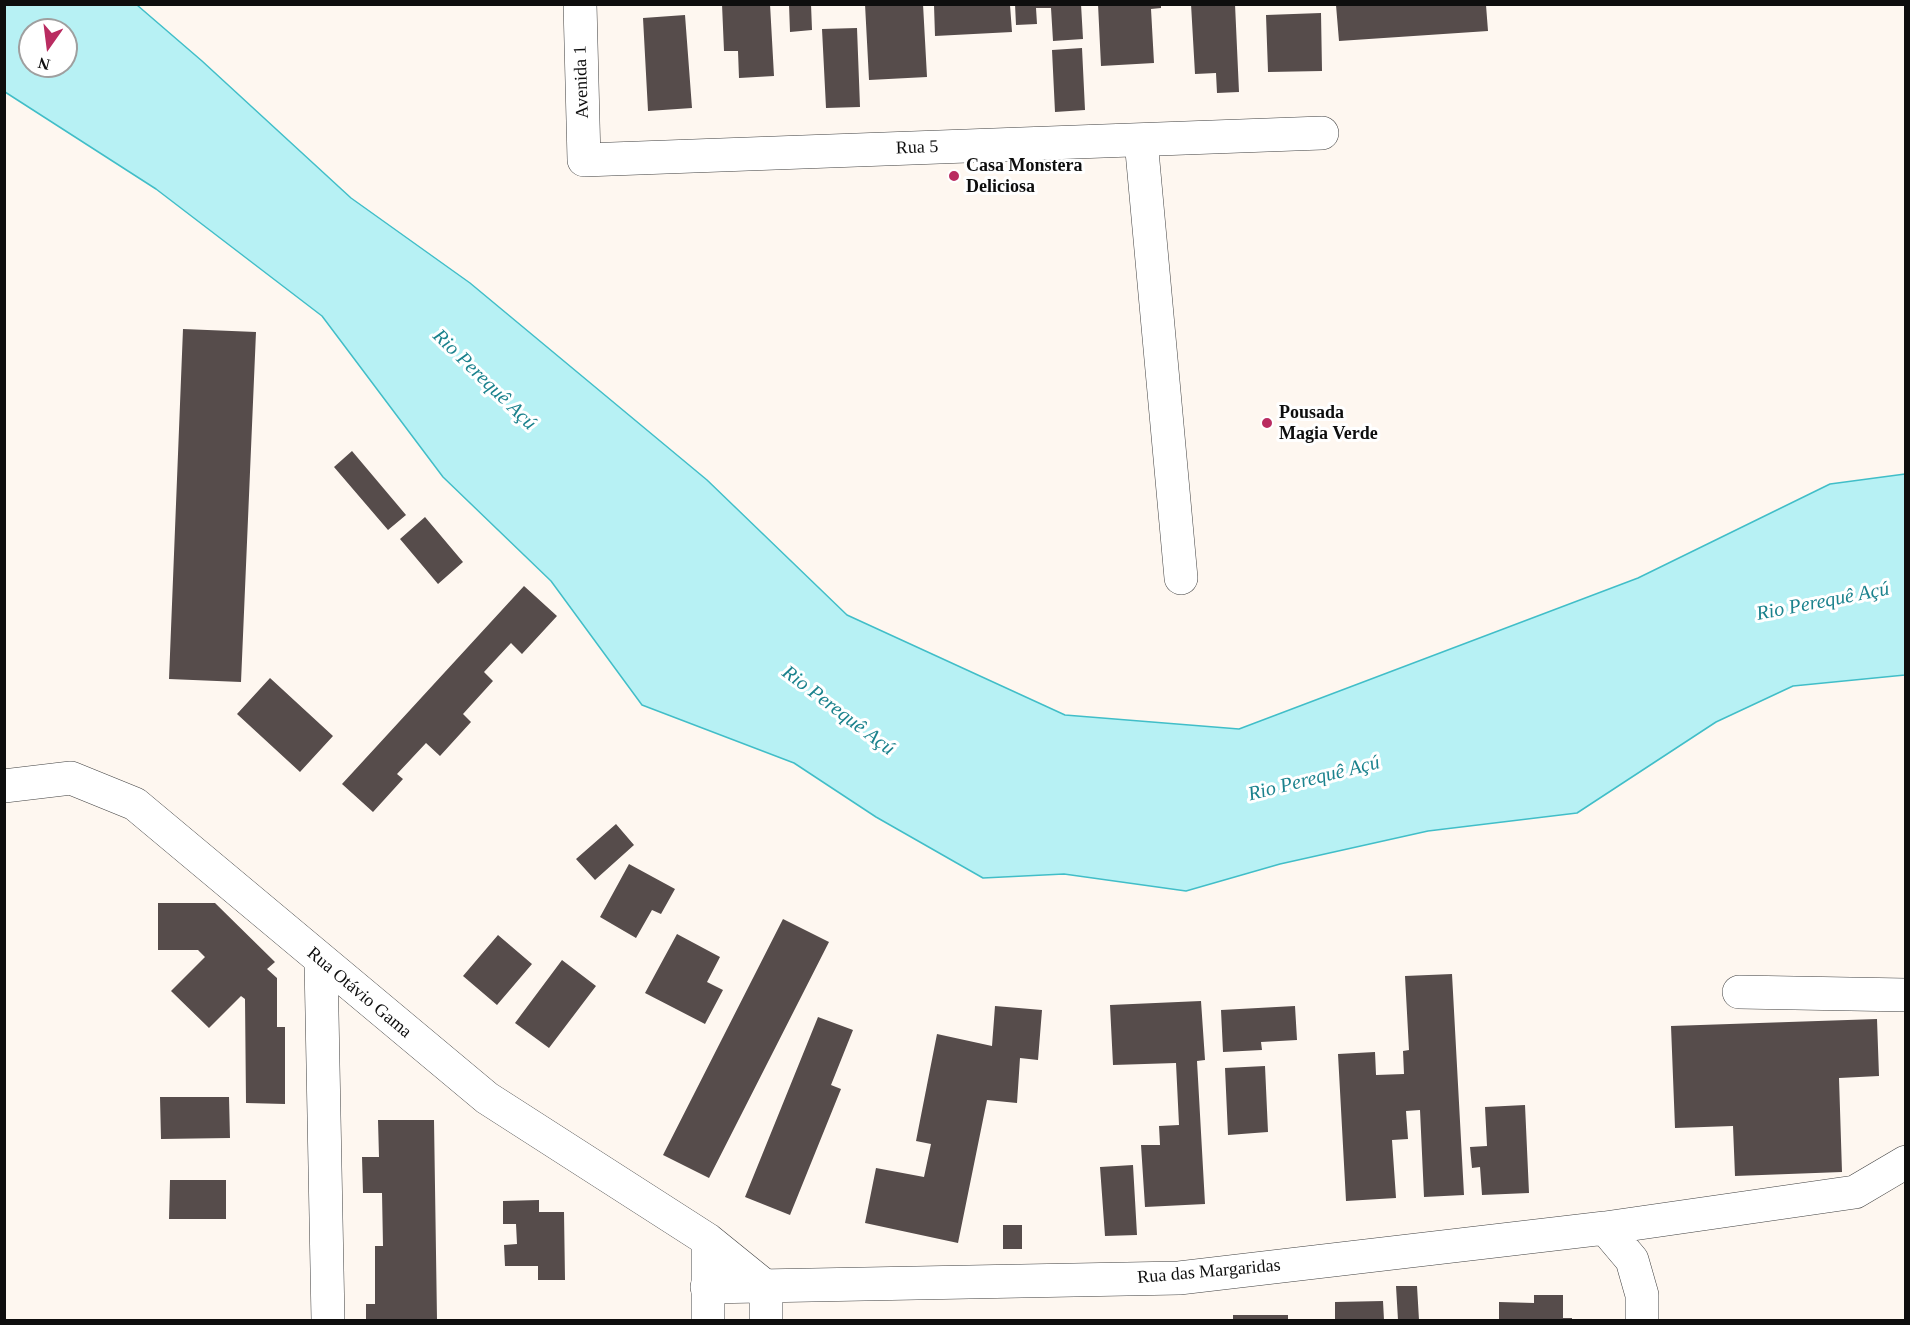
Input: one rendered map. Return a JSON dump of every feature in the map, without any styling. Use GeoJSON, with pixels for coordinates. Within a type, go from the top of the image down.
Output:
{"type":"FeatureCollection","features":[{"type":"Feature","properties":{"kind":"street","name":"Avenida 1"},"geometry":{"type":"LineString","coordinates":[[580,4],[584,160]]}},
{"type":"Feature","properties":{"kind":"street","name":"Rua 5"},"geometry":{"type":"LineString","coordinates":[[584,160],[1322,133]]}},
{"type":"Feature","properties":{"kind":"street"},"geometry":{"type":"LineString","coordinates":[[1141,140],[1181,578]]}},
{"type":"Feature","properties":{"kind":"street","name":"Rua Otávio Gama"},"geometry":{"type":"LineString","coordinates":[[4,786],[71,778],[135,804],[321,962],[487,1098],[708,1240],[766,1287]]}},
{"type":"Feature","properties":{"kind":"street"},"geometry":{"type":"LineString","coordinates":[[321,962],[328,1320]]}},
{"type":"Feature","properties":{"kind":"street"},"geometry":{"type":"LineString","coordinates":[[1739,992],[1905,995]]}},
{"type":"Feature","properties":{"kind":"street","name":"Rua das Margaridas"},"geometry":{"type":"LineString","coordinates":[[707,1287],[1179,1278],[1605,1228],[1854,1192],[1905,1162]]}},
{"type":"Feature","properties":{"kind":"street"},"geometry":{"type":"LineString","coordinates":[[1605,1228],[1632,1260],[1642,1295],[1642,1320]]}},
{"type":"Feature","properties":{"kind":"street"},"geometry":{"type":"LineString","coordinates":[[708,1240],[708,1320]]}},
{"type":"Feature","properties":{"kind":"street"},"geometry":{"type":"LineString","coordinates":[[766,1287],[766,1320]]}},
{"type":"Feature","properties":{"kind":"water","name":"Rio Perequê Açú"},"geometry":{"type":"Polygon","coordinates":[[[4,5],[137,5],[202,61],[351,198],[470,283],[707,480],[847,615],[1065,715],[1239,729],[1638,578],[1830,484],[1905,474],[1905,675],[1793,686],[1716,722],[1577,813],[1428,831],[1280,864],[1186,891],[1064,874],[983,878],[876,817],[794,763],[642,705],[551,581],[443,477],[322,316],[156,189],[5,92],[4,5]]]}},
{"type":"Feature","properties":{"kind":"building"},"geometry":{"type":"Polygon","coordinates":[[[722,4],[770,4],[774,76],[739,78],[738,51],[724,51],[722,4]]]}},
{"type":"Feature","properties":{"kind":"building"},"geometry":{"type":"Polygon","coordinates":[[[789,4],[811,4],[812,30],[790,32],[789,4]]]}},
{"type":"Feature","properties":{"kind":"building"},"geometry":{"type":"Polygon","coordinates":[[[865,4],[923,4],[927,77],[869,80],[865,4]]]}},
{"type":"Feature","properties":{"kind":"building"},"geometry":{"type":"Polygon","coordinates":[[[1015,4],[1081,4],[1083,39],[1053,41],[1051,8],[1036,8],[1037,24],[1016,25],[1015,4]]]}},
{"type":"Feature","properties":{"kind":"building"},"geometry":{"type":"Polygon","coordinates":[[[1098,4],[1161,4],[1161,8],[1151,9],[1154,63],[1101,66],[1098,4]]]}},
{"type":"Feature","properties":{"kind":"building"},"geometry":{"type":"Polygon","coordinates":[[[1191,4],[1235,4],[1239,92],[1217,93],[1216,73],[1195,74],[1191,4]]]}},
{"type":"Feature","properties":{"kind":"building"},"geometry":{"type":"Polygon","coordinates":[[[934,5],[1010,5],[1012,32],[935,36],[934,5]]]}},
{"type":"Feature","properties":{"kind":"building"},"geometry":{"type":"Polygon","coordinates":[[[1336,5],[1486,5],[1488,31],[1339,41],[1336,5]]]}},
{"type":"Feature","properties":{"kind":"building"},"geometry":{"type":"Polygon","coordinates":[[[1321,13],[1322,71],[1268,72],[1266,15],[1321,13]]]}},
{"type":"Feature","properties":{"kind":"building"},"geometry":{"type":"Polygon","coordinates":[[[685,15],[692,108],[648,111],[643,18],[685,15]]]}},
{"type":"Feature","properties":{"kind":"building"},"geometry":{"type":"Polygon","coordinates":[[[857,28],[860,107],[826,108],[822,29],[857,28]]]}},
{"type":"Feature","properties":{"kind":"building"},"geometry":{"type":"Polygon","coordinates":[[[1082,48],[1085,110],[1055,112],[1052,50],[1082,48]]]}},
{"type":"Feature","properties":{"kind":"building"},"geometry":{"type":"Polygon","coordinates":[[[183,329],[256,332],[241,682],[169,679],[183,329]]]}},
{"type":"Feature","properties":{"kind":"building"},"geometry":{"type":"Polygon","coordinates":[[[352,451],[406,515],[388,530],[334,467],[352,451]]]}},
{"type":"Feature","properties":{"kind":"building"},"geometry":{"type":"Polygon","coordinates":[[[425,517],[463,562],[438,584],[400,539],[425,517]]]}},
{"type":"Feature","properties":{"kind":"building"},"geometry":{"type":"Polygon","coordinates":[[[524,586],[557,616],[522,654],[511,643],[484,672],[493,681],[463,714],[471,722],[440,756],[426,743],[397,774],[403,779],[373,812],[342,784],[524,586]]]}},
{"type":"Feature","properties":{"kind":"building"},"geometry":{"type":"Polygon","coordinates":[[[270,678],[333,736],[300,772],[237,714],[270,678]]]}},
{"type":"Feature","properties":{"kind":"building"},"geometry":{"type":"Polygon","coordinates":[[[616,824],[634,845],[595,880],[576,859],[616,824]]]}},
{"type":"Feature","properties":{"kind":"building"},"geometry":{"type":"Polygon","coordinates":[[[629,864],[675,889],[661,914],[652,910],[636,938],[600,917],[629,864]]]}},
{"type":"Feature","properties":{"kind":"building"},"geometry":{"type":"Polygon","coordinates":[[[158,903],[215,903],[275,962],[267,969],[277,978],[277,1027],[285,1027],[285,1104],[246,1103],[245,999],[241,996],[209,1028],[171,991],[205,957],[198,950],[158,950],[158,903]]]}},
{"type":"Feature","properties":{"kind":"building"},"geometry":{"type":"Polygon","coordinates":[[[783,919],[829,942],[709,1178],[663,1155],[783,919]]]}},
{"type":"Feature","properties":{"kind":"building"},"geometry":{"type":"Polygon","coordinates":[[[677,934],[720,957],[707,982],[723,990],[705,1024],[645,993],[677,934]]]}},
{"type":"Feature","properties":{"kind":"building"},"geometry":{"type":"Polygon","coordinates":[[[498,935],[532,964],[497,1005],[463,976],[498,935]]]}},
{"type":"Feature","properties":{"kind":"building"},"geometry":{"type":"Polygon","coordinates":[[[562,960],[596,986],[549,1048],[515,1023],[562,960]]]}},
{"type":"Feature","properties":{"kind":"building"},"geometry":{"type":"Polygon","coordinates":[[[1452,974],[1464,1195],[1424,1197],[1420,1110],[1406,1111],[1408,1139],[1392,1140],[1396,1198],[1346,1201],[1338,1054],[1375,1052],[1376,1075],[1404,1074],[1403,1051],[1409,1050],[1405,976],[1452,974]]]}},
{"type":"Feature","properties":{"kind":"building"},"geometry":{"type":"Polygon","coordinates":[[[1201,1001],[1205,1060],[1197,1061],[1205,1204],[1145,1207],[1141,1145],[1160,1145],[1159,1126],[1179,1125],[1176,1063],[1113,1065],[1110,1005],[1201,1001]]]}},
{"type":"Feature","properties":{"kind":"building"},"geometry":{"type":"Polygon","coordinates":[[[995,1006],[1042,1010],[1038,1060],[1020,1058],[1017,1103],[987,1100],[958,1243],[865,1223],[876,1168],[924,1177],[931,1144],[916,1141],[937,1034],[992,1046],[995,1006]]]}},
{"type":"Feature","properties":{"kind":"building"},"geometry":{"type":"Polygon","coordinates":[[[1295,1006],[1297,1040],[1261,1042],[1262,1050],[1223,1052],[1221,1010],[1295,1006]]]}},
{"type":"Feature","properties":{"kind":"building"},"geometry":{"type":"Polygon","coordinates":[[[818,1017],[853,1030],[831,1085],[841,1089],[790,1215],[745,1197],[818,1017]]]}},
{"type":"Feature","properties":{"kind":"building"},"geometry":{"type":"Polygon","coordinates":[[[1877,1019],[1879,1076],[1839,1078],[1842,1172],[1735,1176],[1733,1126],[1675,1128],[1671,1026],[1877,1019]]]}},
{"type":"Feature","properties":{"kind":"building"},"geometry":{"type":"Polygon","coordinates":[[[1265,1066],[1268,1132],[1228,1135],[1225,1068],[1265,1066]]]}},
{"type":"Feature","properties":{"kind":"building"},"geometry":{"type":"Polygon","coordinates":[[[160,1097],[229,1097],[230,1138],[161,1139],[160,1097]]]}},
{"type":"Feature","properties":{"kind":"building"},"geometry":{"type":"Polygon","coordinates":[[[1525,1105],[1529,1193],[1482,1195],[1480,1167],[1472,1168],[1470,1147],[1487,1146],[1485,1107],[1525,1105]]]}},
{"type":"Feature","properties":{"kind":"building"},"geometry":{"type":"Polygon","coordinates":[[[378,1120],[434,1120],[437,1320],[366,1320],[366,1304],[375,1304],[375,1246],[383,1246],[382,1193],[363,1193],[362,1157],[379,1157],[378,1120]]]}},
{"type":"Feature","properties":{"kind":"building"},"geometry":{"type":"Polygon","coordinates":[[[1133,1165],[1137,1235],[1105,1236],[1100,1167],[1133,1165]]]}},
{"type":"Feature","properties":{"kind":"building"},"geometry":{"type":"Polygon","coordinates":[[[170,1180],[226,1180],[226,1219],[169,1219],[170,1180]]]}},
{"type":"Feature","properties":{"kind":"building"},"geometry":{"type":"Polygon","coordinates":[[[539,1200],[539,1212],[564,1212],[565,1280],[538,1280],[538,1266],[505,1266],[504,1245],[517,1244],[516,1224],[503,1224],[503,1201],[539,1200]]]}},
{"type":"Feature","properties":{"kind":"building"},"geometry":{"type":"Polygon","coordinates":[[[1003,1225],[1022,1225],[1022,1249],[1003,1249],[1003,1225]]]}},
{"type":"Feature","properties":{"kind":"building"},"geometry":{"type":"Polygon","coordinates":[[[1396,1286],[1417,1286],[1419,1320],[1398,1320],[1396,1286]]]}},
{"type":"Feature","properties":{"kind":"building"},"geometry":{"type":"Polygon","coordinates":[[[1534,1295],[1563,1295],[1563,1318],[1572,1318],[1572,1320],[1499,1320],[1499,1302],[1534,1303],[1534,1295]]]}},
{"type":"Feature","properties":{"kind":"building"},"geometry":{"type":"Polygon","coordinates":[[[1383,1301],[1384,1320],[1335,1320],[1335,1302],[1383,1301]]]}},
{"type":"Feature","properties":{"kind":"building"},"geometry":{"type":"Polygon","coordinates":[[[1233,1315],[1288,1315],[1288,1320],[1233,1320],[1233,1315]]]}},
{"type":"Feature","properties":{"kind":"place","name":"Casa Monstera Deliciosa"},"geometry":{"type":"Point","coordinates":[954,176]}},
{"type":"Feature","properties":{"kind":"place","name":"Pousada Magia Verde"},"geometry":{"type":"Point","coordinates":[1267,423]}}]}
